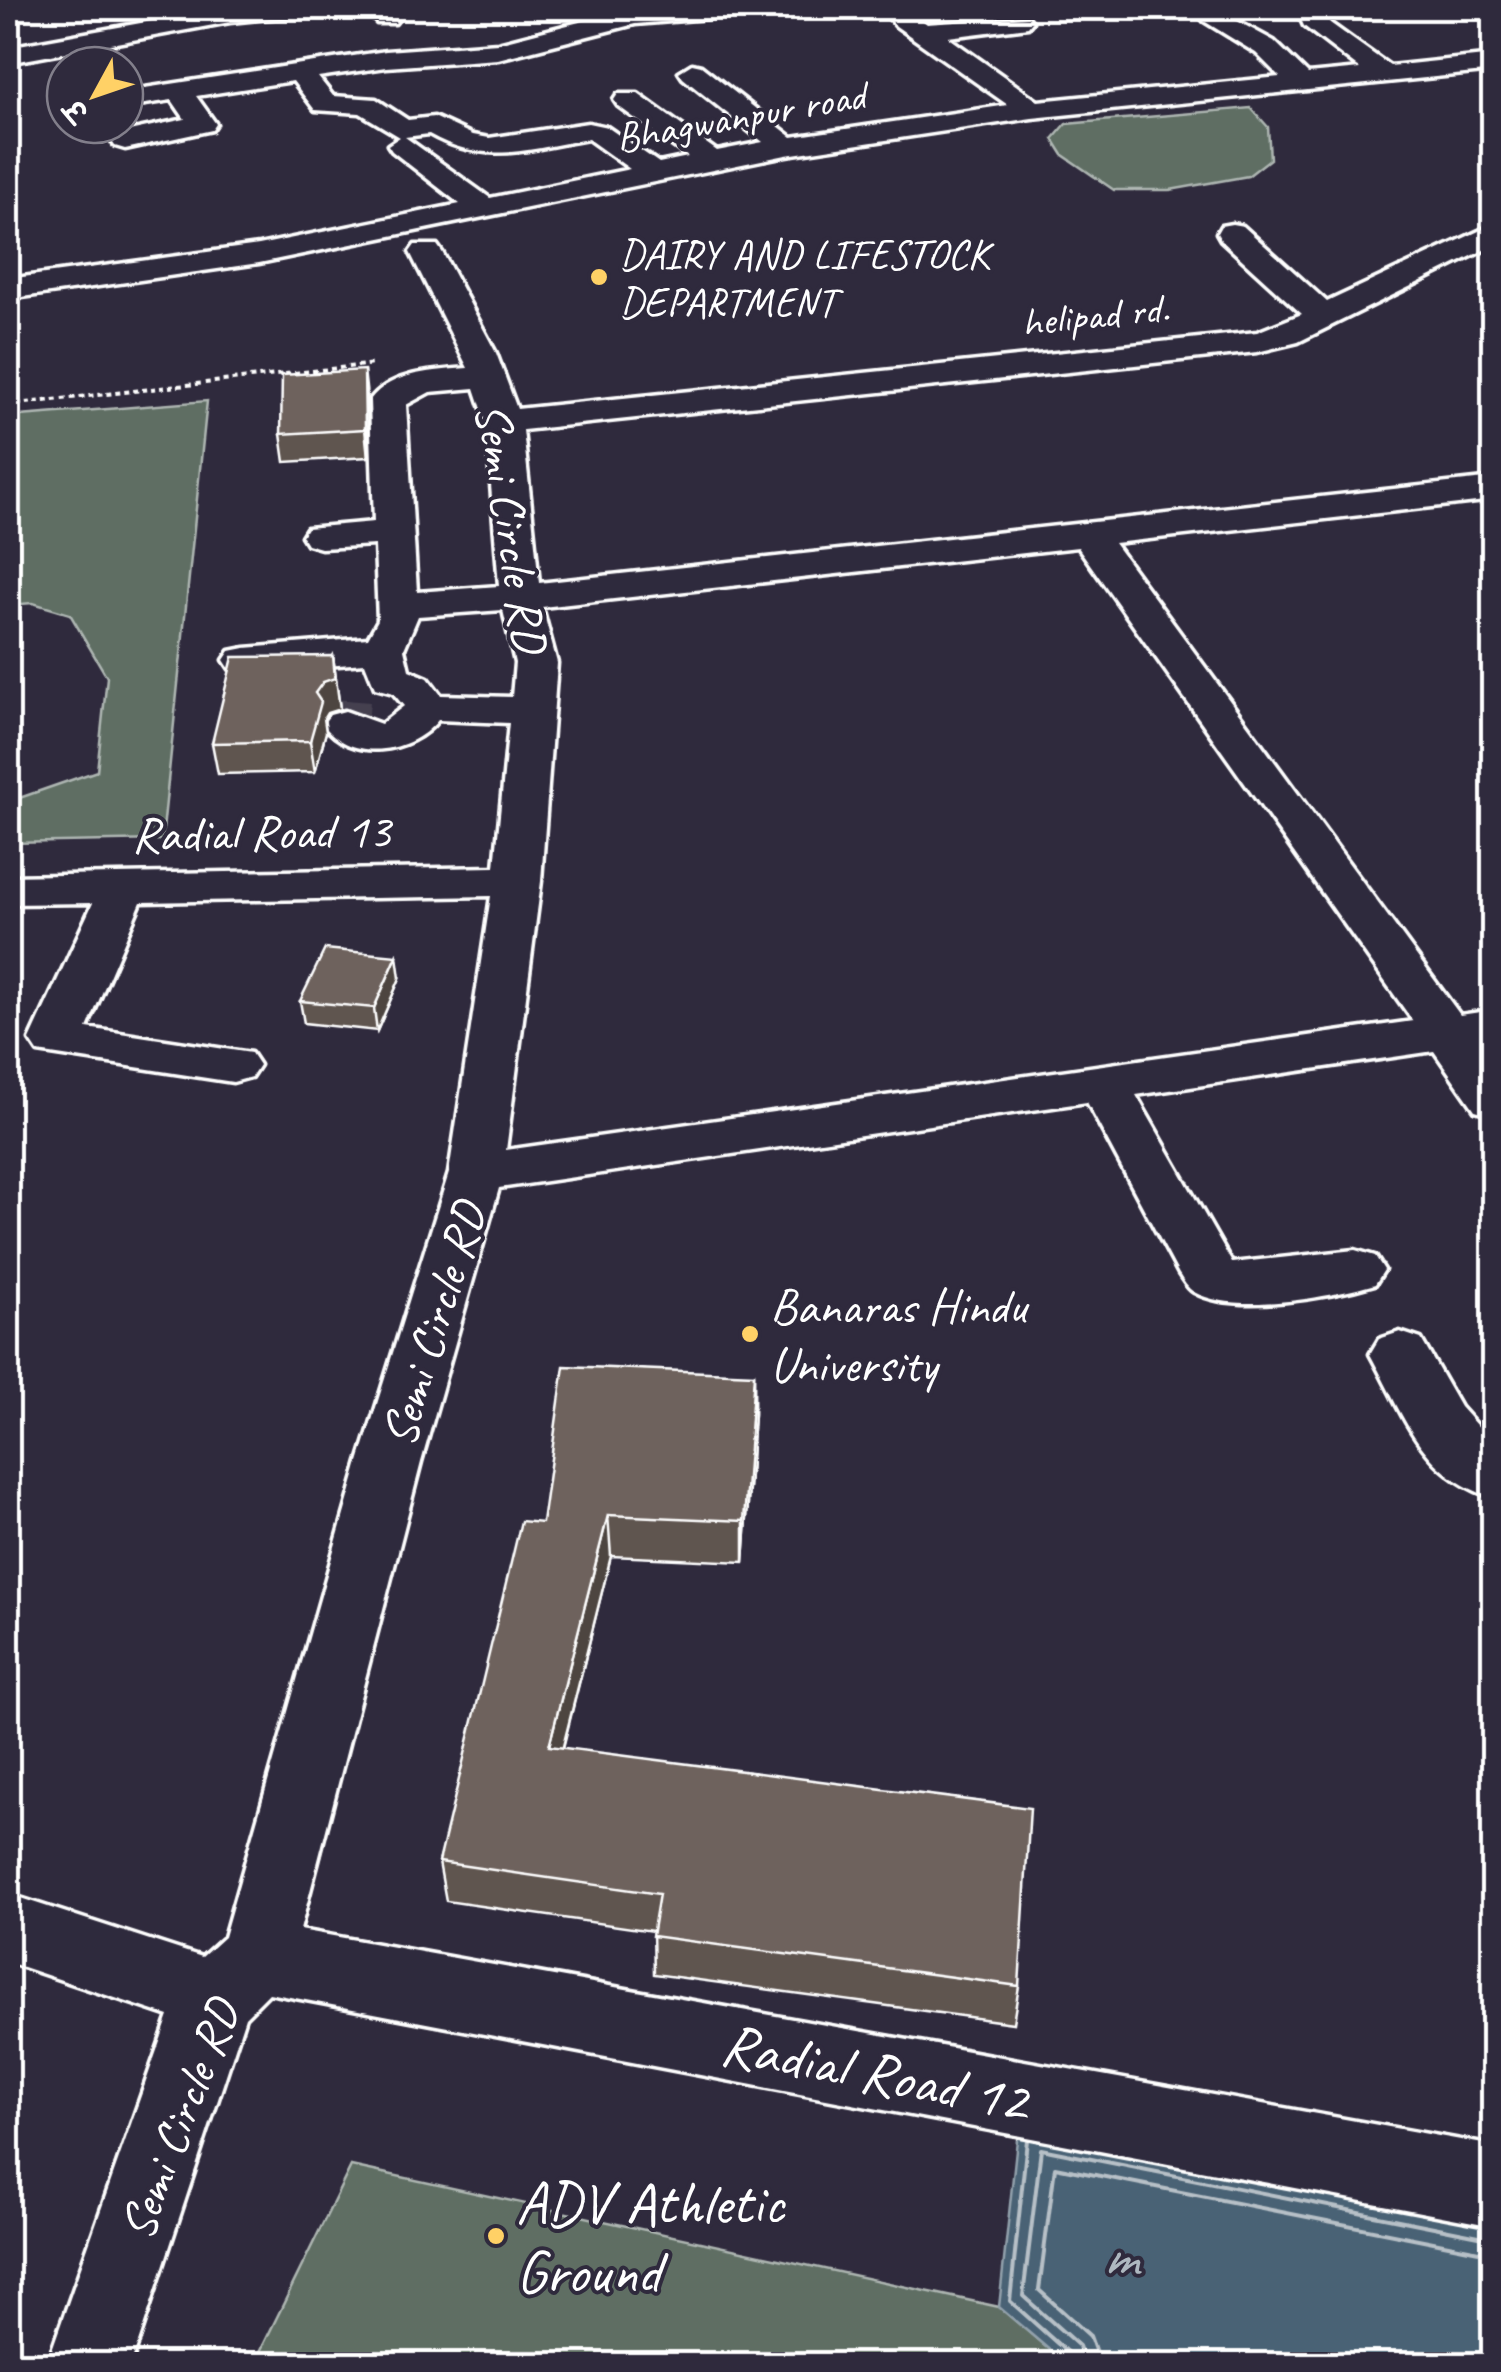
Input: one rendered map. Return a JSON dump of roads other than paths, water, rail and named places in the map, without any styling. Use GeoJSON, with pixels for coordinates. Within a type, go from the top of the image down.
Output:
{"type":"FeatureCollection","features":[{"type":"Feature","properties":{"kind":"street"},"geometry":{"type":"LineString","coordinates":[[8,55],[230,14],[290,8]]}},
{"type":"Feature","properties":{"kind":"street"},"geometry":{"type":"LineString","coordinates":[[145,96],[409,56],[498,52],[634,16],[733,8]]}},
{"type":"Feature","properties":{"kind":"street"},"geometry":{"type":"LineString","coordinates":[[894,8],[1032,110]]}},
{"type":"Feature","properties":{"kind":"street"},"geometry":{"type":"LineString","coordinates":[[1308,8],[1322,28],[1385,74]]}},
{"type":"Feature","properties":{"kind":"street"},"geometry":{"type":"LineString","coordinates":[[1212,16],[1265,47],[1301,82]]}},
{"type":"Feature","properties":{"kind":"street"},"geometry":{"type":"LineString","coordinates":[[924,32],[1019,22]]}},
{"type":"Feature","properties":{"kind":"street","name":"Bhagwanpur road"},"geometry":{"type":"LineString","coordinates":[[8,289],[258,254],[402,242],[485,208],[786,146],[1032,110],[1494,63]]}},
{"type":"Feature","properties":{"kind":"street"},"geometry":{"type":"LineString","coordinates":[[692,72],[786,146]]}},
{"type":"Feature","properties":{"kind":"street"},"geometry":{"type":"LineString","coordinates":[[301,74],[325,104],[366,105],[404,129],[434,126],[464,142],[489,148],[597,132],[654,174]]}},
{"type":"Feature","properties":{"kind":"street"},"geometry":{"type":"LineString","coordinates":[[145,136],[202,124],[179,91]]}},
{"type":"Feature","properties":{"kind":"street"},"geometry":{"type":"LineString","coordinates":[[628,100],[712,162]]}},
{"type":"Feature","properties":{"kind":"street"},"geometry":{"type":"LineString","coordinates":[[402,146],[485,208]]}},
{"type":"Feature","properties":{"kind":"street"},"geometry":{"type":"LineString","coordinates":[[353,209],[402,242]]}},
{"type":"Feature","properties":{"kind":"street"},"geometry":{"type":"LineString","coordinates":[[1232,233],[1324,317]]}},
{"type":"Feature","properties":{"kind":"street","name":"helipad rd."},"geometry":{"type":"LineString","coordinates":[[397,532],[388,400],[400,390],[422,382],[497,399],[1257,342],[1324,317],[1494,233]]}},
{"type":"Feature","properties":{"kind":"street","name":"Semi Circle RD"},"geometry":{"type":"LineString","coordinates":[[88,2364],[235,1976],[476,1173],[516,881],[536,664],[520,597],[497,399],[402,242]]}},
{"type":"Feature","properties":{"kind":"street"},"geometry":{"type":"LineString","coordinates":[[398,605],[520,597],[1494,488]]}},
{"type":"Feature","properties":{"kind":"street"},"geometry":{"type":"LineString","coordinates":[[321,536],[397,532],[398,605],[386,664],[354,690],[346,712],[359,735],[382,739],[413,726],[426,707]]}},
{"type":"Feature","properties":{"kind":"street"},"geometry":{"type":"LineString","coordinates":[[1089,534],[1471,1029],[1494,1098]]}},
{"type":"Feature","properties":{"kind":"street"},"geometry":{"type":"LineString","coordinates":[[245,660],[386,664],[422,694],[426,707]]}},
{"type":"Feature","properties":{"kind":"street"},"geometry":{"type":"LineString","coordinates":[[426,707],[532,711]]}},
{"type":"Feature","properties":{"kind":"street","name":"Radial Road 13"},"geometry":{"type":"LineString","coordinates":[[8,890],[516,881]]}},
{"type":"Feature","properties":{"kind":"street"},"geometry":{"type":"LineString","coordinates":[[123,888],[56,1040],[233,1066]]}},
{"type":"Feature","properties":{"kind":"street"},"geometry":{"type":"LineString","coordinates":[[476,1173],[1471,1029]]}},
{"type":"Feature","properties":{"kind":"street"},"geometry":{"type":"LineString","coordinates":[[1103,1082],[1199,1260],[1212,1276],[1235,1284],[1356,1270]]}},
{"type":"Feature","properties":{"kind":"street"},"geometry":{"type":"LineString","coordinates":[[1400,1354],[1460,1454],[1476,1468],[1494,1474]]}},
{"type":"Feature","properties":{"kind":"street","name":"Radial Road 12"},"geometry":{"type":"LineString","coordinates":[[8,1928],[235,1976],[1494,2186]]}},
{"type":"Feature","properties":{"kind":"water","name":"m"},"geometry":{"type":"Polygon","coordinates":[[[1019,2121],[1493,2217],[1493,2364],[1066,2364],[999,2307],[1019,2121]]]}},
{"type":"Feature","properties":{"kind":"tunnel"},"geometry":{"type":"LineString","coordinates":[[345,724],[347,700]]}},
{"type":"Feature","properties":{"kind":"place","name":"DAIRY AND LIFESTOCK DEPARTMENT"},"geometry":{"type":"Point","coordinates":[599,277]}},
{"type":"Feature","properties":{"kind":"place","name":"Banaras Hindu University"},"geometry":{"type":"Point","coordinates":[750,1334]}},
{"type":"Feature","properties":{"kind":"place","name":"ADV Athletic Ground"},"geometry":{"type":"Point","coordinates":[496,2236]}}]}
